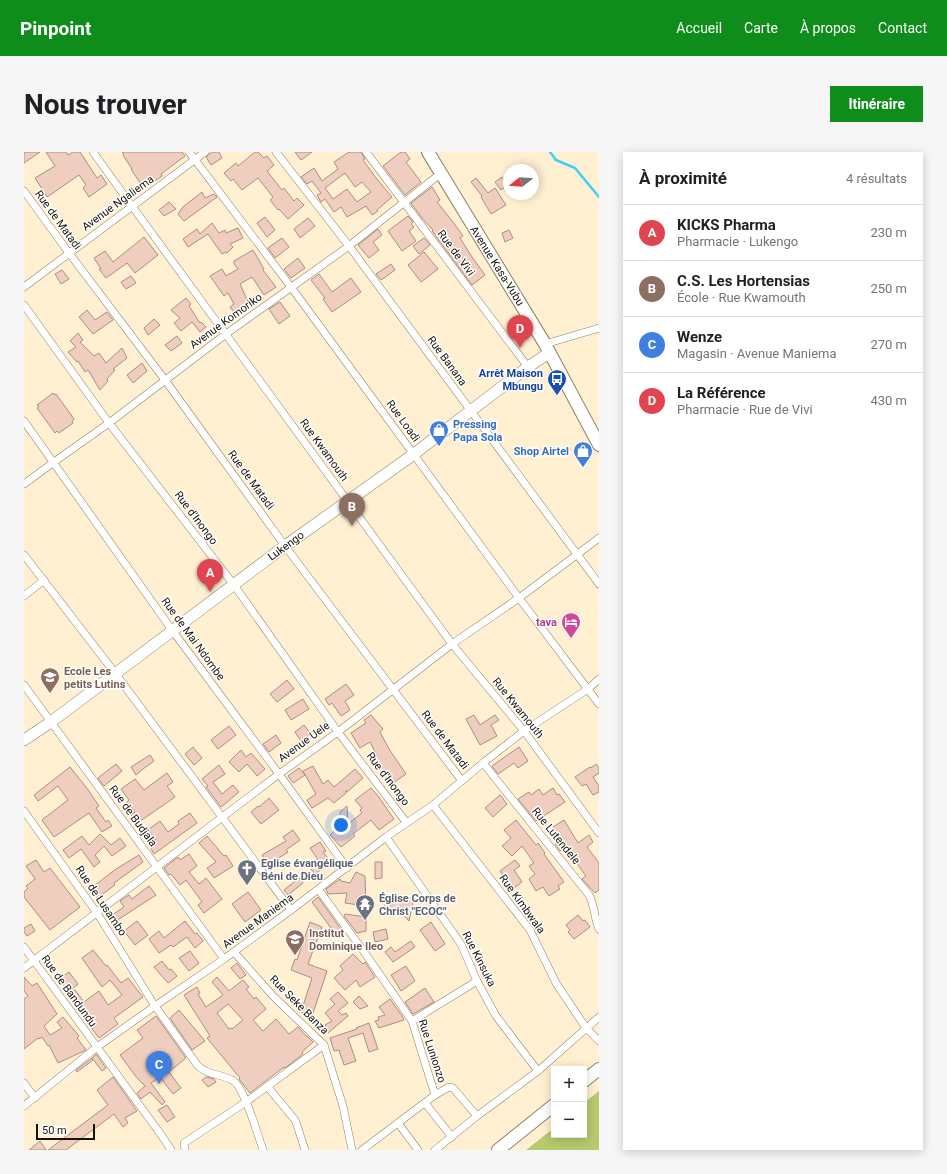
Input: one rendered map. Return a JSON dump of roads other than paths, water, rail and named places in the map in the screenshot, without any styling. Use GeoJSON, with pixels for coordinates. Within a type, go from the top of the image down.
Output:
{"type":"FeatureCollection","features":[{"type":"Feature","properties":{"kind":"main road","name":"Avenue Kasa-Vubu"},"geometry":{"type":"LineString","coordinates":[[428,152],[547,349],[599,445]]}},
{"type":"Feature","properties":{"kind":"main road"},"geometry":{"type":"LineString","coordinates":[[587,1079],[599,1069]]}},
{"type":"Feature","properties":{"kind":"main road"},"geometry":{"type":"LineString","coordinates":[[498,1150],[551,1107]]}},
{"type":"Feature","properties":{"kind":"street","name":"Rue Kwamouth"},"geometry":{"type":"LineString","coordinates":[[93,152],[452,644],[524,731],[599,833]]}},
{"type":"Feature","properties":{"kind":"street","name":"Rue Loadi"},"geometry":{"type":"LineString","coordinates":[[189,152],[291,287],[519,598],[599,704]]}},
{"type":"Feature","properties":{"kind":"street","name":"Avenue Ngaliema"},"geometry":{"type":"LineString","coordinates":[[24,287],[195,161],[205,152]]}},
{"type":"Feature","properties":{"kind":"street","name":"Rue Banana"},"geometry":{"type":"LineString","coordinates":[[276,152],[348,246],[599,584]]}},
{"type":"Feature","properties":{"kind":"street","name":"Rue de Vivi"},"geometry":{"type":"LineString","coordinates":[[366,152],[528,367]]}},
{"type":"Feature","properties":{"kind":"street","name":"Avenue Komoriko"},"geometry":{"type":"LineString","coordinates":[[24,484],[109,423],[226,334],[348,246],[440,174]]}},
{"type":"Feature","properties":{"kind":"street","name":"Rue de Matadi"},"geometry":{"type":"LineString","coordinates":[[24,191],[165,380],[285,546],[462,781]]}},
{"type":"Feature","properties":{"kind":"street","name":"Rue d'Inongo"},"geometry":{"type":"LineString","coordinates":[[24,304],[109,423],[234,585],[338,732],[406,822]]}},
{"type":"Feature","properties":{"kind":"street"},"geometry":{"type":"LineString","coordinates":[[547,349],[599,328]]}},
{"type":"Feature","properties":{"kind":"street","name":"Lukengo"},"geometry":{"type":"LineString","coordinates":[[24,740],[51,722],[285,546],[414,454],[528,367],[547,349]]}},
{"type":"Feature","properties":{"kind":"street","name":"Rue de Mai Ndombe"},"geometry":{"type":"LineString","coordinates":[[24,422],[54,462],[172,630],[347,868]]}},
{"type":"Feature","properties":{"kind":"street","name":"Avenue Uele"},"geometry":{"type":"LineString","coordinates":[[24,968],[279,774],[338,732],[452,644],[519,598],[599,538]]}},
{"type":"Feature","properties":{"kind":"street"},"geometry":{"type":"LineString","coordinates":[[24,555],[115,673],[291,910]]}},
{"type":"Feature","properties":{"kind":"street"},"geometry":{"type":"LineString","coordinates":[[24,596],[44,580]]}},
{"type":"Feature","properties":{"kind":"street","name":"Avenue Maniema"},"geometry":{"type":"LineString","coordinates":[[24,1106],[97,1047],[234,952],[319,890],[386,837],[432,805],[524,731],[588,689],[599,679]]}},
{"type":"Feature","properties":{"kind":"street","name":"Rue de Budjala"},"geometry":{"type":"LineString","coordinates":[[24,685],[224,959]]}},
{"type":"Feature","properties":{"kind":"street","name":"Rue Lutendele"},"geometry":{"type":"LineString","coordinates":[[483,763],[589,895],[593,902],[599,929]]}},
{"type":"Feature","properties":{"kind":"street","name":"Rue Kimbwala"},"geometry":{"type":"LineString","coordinates":[[432,805],[530,930],[556,983],[586,1028],[599,1042]]}},
{"type":"Feature","properties":{"kind":"street","name":"Rue de Lusambo"},"geometry":{"type":"LineString","coordinates":[[24,811],[97,913],[155,1006],[201,1069],[232,1079],[239,1086],[263,1150]]}},
{"type":"Feature","properties":{"kind":"street","name":"Rue Kinsuka"},"geometry":{"type":"LineString","coordinates":[[386,837],[461,944],[496,1016],[538,1071]]}},
{"type":"Feature","properties":{"kind":"street","name":"Rue Lunionzo"},"geometry":{"type":"LineString","coordinates":[[319,890],[412,1021],[435,1095],[449,1087],[453,1088],[477,1116]]}},
{"type":"Feature","properties":{"kind":"street","name":"Rue de Bandundu"},"geometry":{"type":"LineString","coordinates":[[24,947],[171,1150]]}},
{"type":"Feature","properties":{"kind":"street","name":"Rue Seke Banza"},"geometry":{"type":"LineString","coordinates":[[234,952],[273,996],[324,1045],[343,1106],[352,1150]]}},
{"type":"Feature","properties":{"kind":"street"},"geometry":{"type":"LineString","coordinates":[[412,1021],[478,981]]}},
{"type":"Feature","properties":{"kind":"street"},"geometry":{"type":"LineString","coordinates":[[435,1150],[477,1116],[538,1071],[599,1017]]}},
{"type":"Feature","properties":{"kind":"street"},"geometry":{"type":"LineString","coordinates":[[185,1150],[184,1142],[246,1102],[324,1045]]}},
{"type":"Feature","properties":{"kind":"street"},"geometry":{"type":"LineString","coordinates":[[24,1084],[35,1098]]}},
{"type":"Feature","properties":{"kind":"street"},"geometry":{"type":"LineString","coordinates":[[267,1086],[295,1120],[306,1150]]}},
{"type":"Feature","properties":{"kind":"street"},"geometry":{"type":"LineString","coordinates":[[362,1150],[435,1095]]}},
{"type":"Feature","properties":{"kind":"street"},"geometry":{"type":"LineString","coordinates":[[425,1103],[452,1137]]}},
{"type":"Feature","properties":{"kind":"street"},"geometry":{"type":"LineString","coordinates":[[398,1123],[418,1150]]}},
{"type":"Feature","properties":{"kind":"waterway"},"geometry":{"type":"LineString","coordinates":[[550,152],[556,160],[575,168],[599,197]]}},
{"type":"Feature","properties":{"kind":"place","name":"La Référence"},"geometry":{"type":"Point","coordinates":[520,348]}},
{"type":"Feature","properties":{"kind":"place","name":"Arrêt Maison Mbungu"},"geometry":{"type":"Point","coordinates":[557,396]}},
{"type":"Feature","properties":{"kind":"place","name":"Pressing Papa Sola"},"geometry":{"type":"Point","coordinates":[439,447]}},
{"type":"Feature","properties":{"kind":"place","name":"Shop Airtel"},"geometry":{"type":"Point","coordinates":[583,468]}},
{"type":"Feature","properties":{"kind":"place","name":"C.S. Les Hortensias"},"geometry":{"type":"Point","coordinates":[352,526]}},
{"type":"Feature","properties":{"kind":"place","name":"KICKS Pharma"},"geometry":{"type":"Point","coordinates":[210,592]}},
{"type":"Feature","properties":{"kind":"place","name":"tava"},"geometry":{"type":"Point","coordinates":[571,639]}},
{"type":"Feature","properties":{"kind":"place","name":"Ecole Les petits Lutins"},"geometry":{"type":"Point","coordinates":[50,694]}},
{"type":"Feature","properties":{"kind":"place","name":"Eglise évangélique Béni de Dieu"},"geometry":{"type":"Point","coordinates":[247,886]}},
{"type":"Feature","properties":{"kind":"place","name":"Église Corps de Christ \"ECOC\""},"geometry":{"type":"Point","coordinates":[365,921]}},
{"type":"Feature","properties":{"kind":"place","name":"Institut Dominique Ileo"},"geometry":{"type":"Point","coordinates":[295,956]}},
{"type":"Feature","properties":{"kind":"place","name":"Wenze"},"geometry":{"type":"Point","coordinates":[159,1084]}}]}
